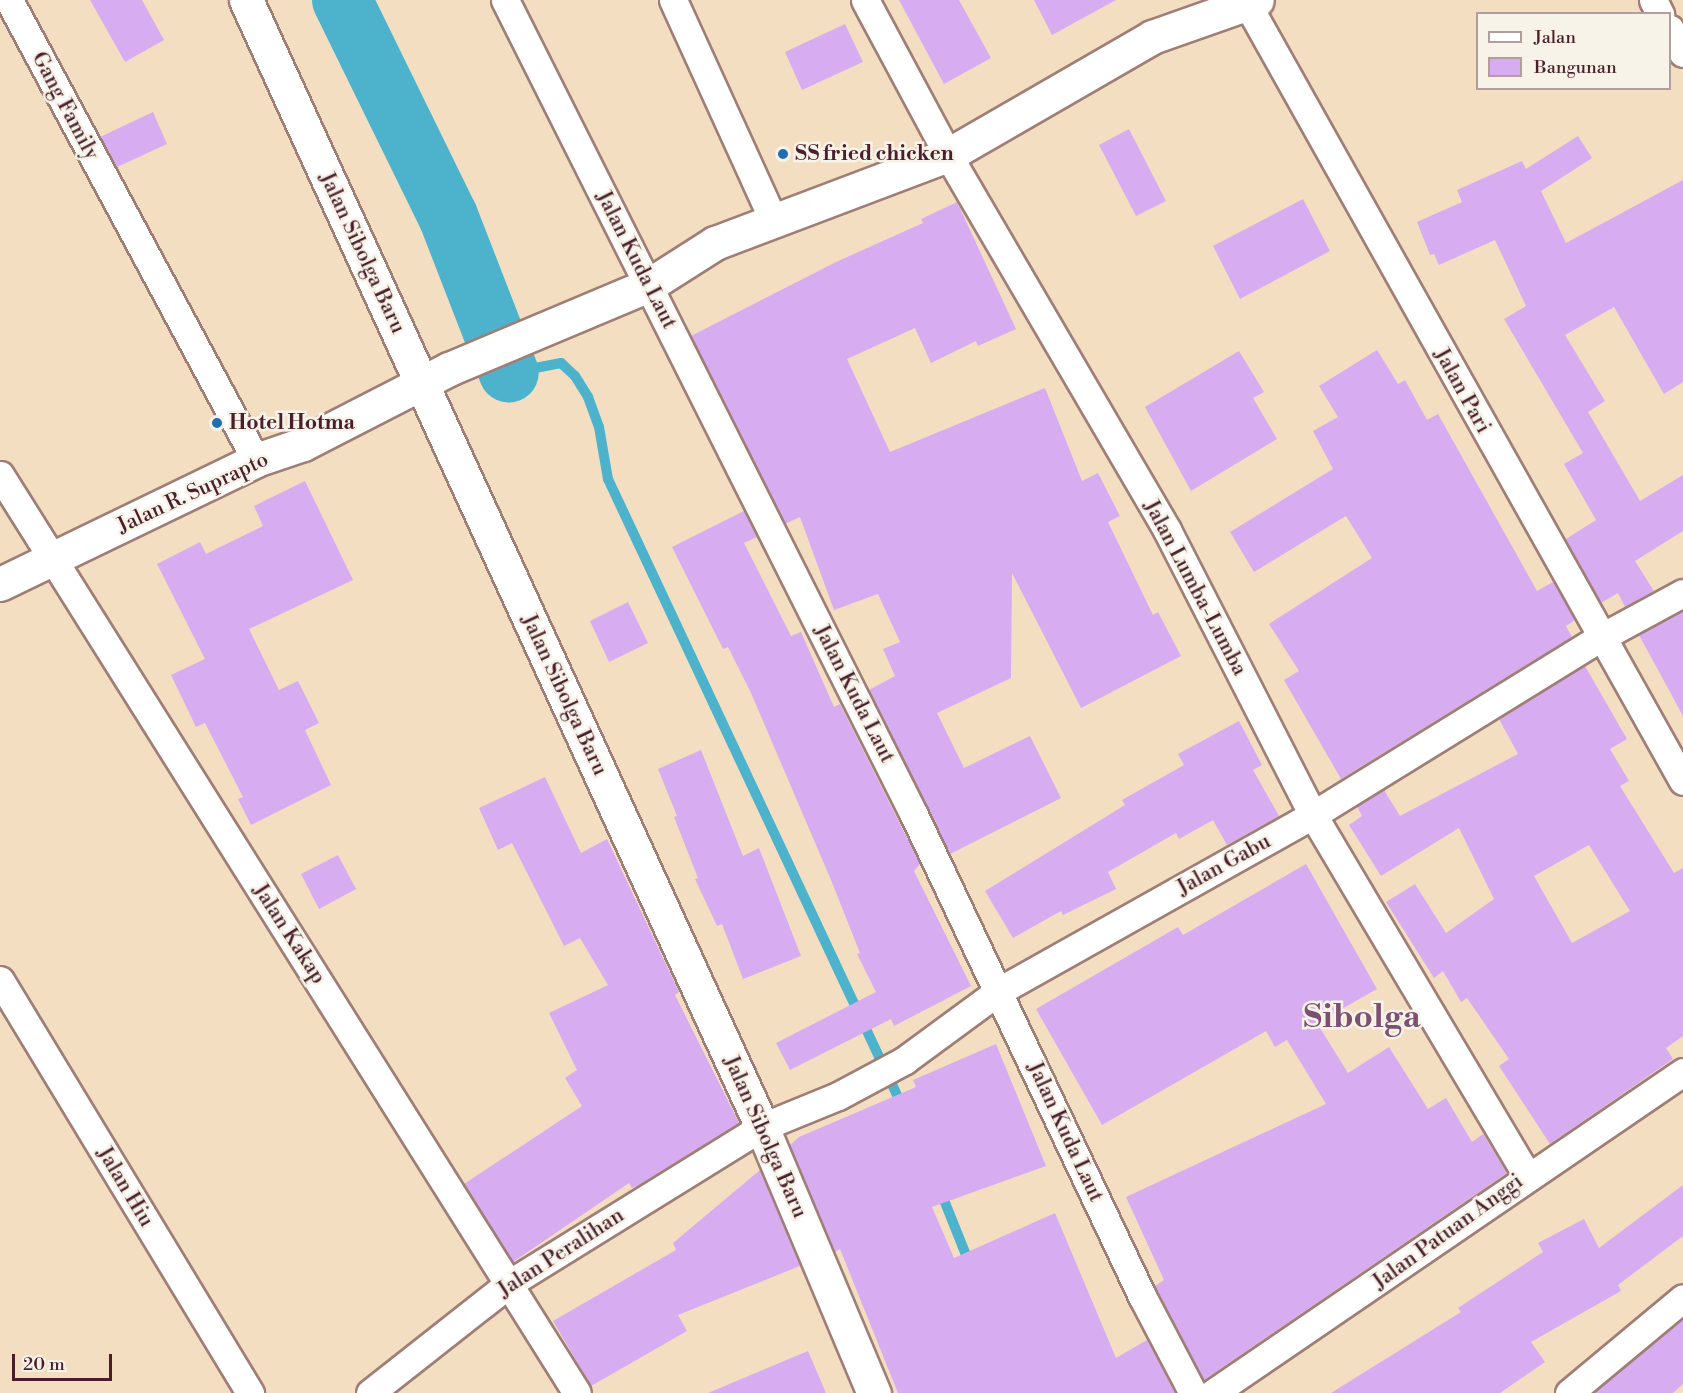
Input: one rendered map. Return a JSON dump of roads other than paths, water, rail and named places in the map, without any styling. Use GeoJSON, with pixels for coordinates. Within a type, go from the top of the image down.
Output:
{"type":"FeatureCollection","features":[{"type":"Feature","properties":{"kind":"street","name":"Gang Family"},"geometry":{"type":"LineString","coordinates":[[9,0],[256,460]]}},
{"type":"Feature","properties":{"kind":"street","name":"Jalan Sibolga Baru"},"geometry":{"type":"LineString","coordinates":[[246,0],[436,378],[762,1127],[874,1393]]}},
{"type":"Feature","properties":{"kind":"street","name":"Jalan Kuda Laut"},"geometry":{"type":"LineString","coordinates":[[505,0],[999,991],[1142,1296],[1193,1393]]}},
{"type":"Feature","properties":{"kind":"street"},"geometry":{"type":"LineString","coordinates":[[673,0],[774,222]]}},
{"type":"Feature","properties":{"kind":"street","name":"Jalan Lumba-Lumba"},"geometry":{"type":"LineString","coordinates":[[865,0],[948,155],[1167,530],[1313,815],[1527,1176]]}},
{"type":"Feature","properties":{"kind":"street","name":"Jalan R. Suprapto"},"geometry":{"type":"LineString","coordinates":[[0,584],[54,560],[256,460],[303,444],[535,331],[648,285],[715,243],[948,155],[1152,37],[1250,2]]}},
{"type":"Feature","properties":{"kind":"street","name":"Jalan Pari"},"geometry":{"type":"LineString","coordinates":[[1250,2],[1600,638],[1683,781]]}},
{"type":"Feature","properties":{"kind":"street"},"geometry":{"type":"LineString","coordinates":[[1671,31],[1683,53]]}},
{"type":"Feature","properties":{"kind":"street","name":"Jalan Kakap"},"geometry":{"type":"LineString","coordinates":[[0,475],[510,1283],[577,1393]]}},
{"type":"Feature","properties":{"kind":"street","name":"Jalan Gabu"},"geometry":{"type":"LineString","coordinates":[[762,1127],[838,1096],[905,1060],[999,991],[1313,815],[1600,638],[1683,593]]}},
{"type":"Feature","properties":{"kind":"street","name":"Jalan Hiu"},"geometry":{"type":"LineString","coordinates":[[0,980],[250,1393]]}},
{"type":"Feature","properties":{"kind":"street","name":"Jalan Patuan Anggi"},"geometry":{"type":"LineString","coordinates":[[1213,1393],[1372,1287],[1527,1176],[1683,1072]]}},
{"type":"Feature","properties":{"kind":"street","name":"Jalan Peralihan"},"geometry":{"type":"LineString","coordinates":[[370,1393],[510,1283],[762,1127]]}},
{"type":"Feature","properties":{"kind":"street"},"geometry":{"type":"LineString","coordinates":[[1569,1393],[1683,1298]]}},
{"type":"Feature","properties":{"kind":"waterway"},"geometry":{"type":"LineString","coordinates":[[342,0],[448,216],[509,373]]}},
{"type":"Feature","properties":{"kind":"waterway"},"geometry":{"type":"LineString","coordinates":[[509,373],[561,363],[575,376],[588,397],[599,427],[608,479],[903,1108]]}},
{"type":"Feature","properties":{"kind":"waterway"},"geometry":{"type":"LineString","coordinates":[[940,1190],[970,1265]]}},
{"type":"Feature","properties":{"kind":"place","name":"SS fried chicken"},"geometry":{"type":"Point","coordinates":[783,154]}},
{"type":"Feature","properties":{"kind":"place","name":"Hotel Hotma"},"geometry":{"type":"Point","coordinates":[217,423]}},
{"type":"Feature","properties":{"kind":"district","name":"Sibolga"},"geometry":{"type":"Point","coordinates":[1362,1018]}}]}
